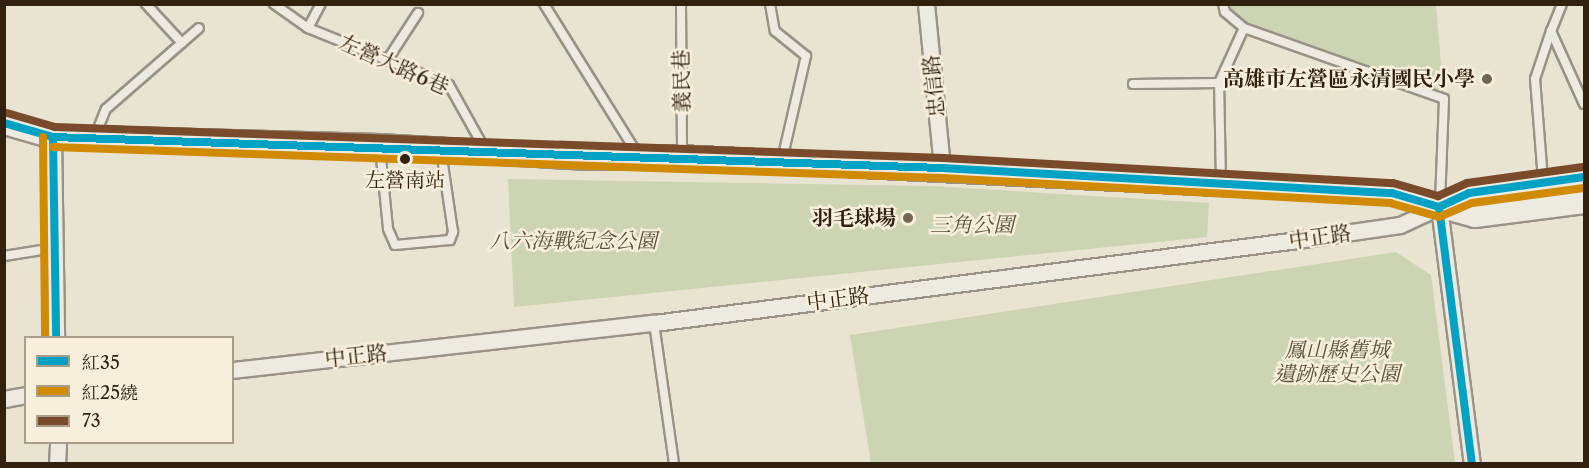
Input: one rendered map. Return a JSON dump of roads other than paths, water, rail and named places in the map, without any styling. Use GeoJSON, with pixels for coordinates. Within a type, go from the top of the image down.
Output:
{"type":"FeatureCollection","features":[{"type":"Feature","properties":{"kind":"street","name":"忠信路"},"geometry":{"type":"LineString","coordinates":[[926,4],[942,168]]}},
{"type":"Feature","properties":{"kind":"street"},"geometry":{"type":"LineString","coordinates":[[4,123],[53,137],[379,146],[640,159],[682,157],[782,161],[942,168],[1221,186],[1392,193],[1475,216],[1584,202]]}},
{"type":"Feature","properties":{"kind":"street"},"geometry":{"type":"LineString","coordinates":[[53,137],[56,336]]}},
{"type":"Feature","properties":{"kind":"street"},"geometry":{"type":"LineString","coordinates":[[1439,207],[1469,193],[1584,177]]}},
{"type":"Feature","properties":{"kind":"street"},"geometry":{"type":"LineString","coordinates":[[1439,207],[1472,464]]}},
{"type":"Feature","properties":{"kind":"street","name":"中正路"},"geometry":{"type":"LineString","coordinates":[[234,370],[654,323],[1383,228],[1412,222],[1439,207]]}},
{"type":"Feature","properties":{"kind":"street"},"geometry":{"type":"LineString","coordinates":[[6,399],[24,395]]}},
{"type":"Feature","properties":{"kind":"street"},"geometry":{"type":"LineString","coordinates":[[57,464],[58,444]]}},
{"type":"Feature","properties":{"kind":"lane"},"geometry":{"type":"LineString","coordinates":[[146,4],[182,43]]}},
{"type":"Feature","properties":{"kind":"lane","name":"左營大路6巷"},"geometry":{"type":"LineString","coordinates":[[274,4],[308,28],[454,88],[486,152]]}},
{"type":"Feature","properties":{"kind":"lane"},"geometry":{"type":"LineString","coordinates":[[308,28],[321,4]]}},
{"type":"Feature","properties":{"kind":"lane"},"geometry":{"type":"LineString","coordinates":[[544,4],[640,159]]}},
{"type":"Feature","properties":{"kind":"lane","name":"義民巷"},"geometry":{"type":"LineString","coordinates":[[681,4],[682,157]]}},
{"type":"Feature","properties":{"kind":"lane"},"geometry":{"type":"LineString","coordinates":[[770,4],[775,31],[806,56],[782,161]]}},
{"type":"Feature","properties":{"kind":"lane"},"geometry":{"type":"LineString","coordinates":[[1223,4],[1225,12],[1244,28],[1444,99],[1439,207]]}},
{"type":"Feature","properties":{"kind":"lane"},"geometry":{"type":"LineString","coordinates":[[1545,206],[1535,79],[1562,4]]}},
{"type":"Feature","properties":{"kind":"lane"},"geometry":{"type":"LineString","coordinates":[[388,59],[418,13]]}},
{"type":"Feature","properties":{"kind":"lane"},"geometry":{"type":"LineString","coordinates":[[95,137],[106,110],[199,28]]}},
{"type":"Feature","properties":{"kind":"lane"},"geometry":{"type":"LineString","coordinates":[[1221,186],[1219,83],[1244,28]]}},
{"type":"Feature","properties":{"kind":"lane"},"geometry":{"type":"LineString","coordinates":[[1551,31],[1584,104]]}},
{"type":"Feature","properties":{"kind":"lane"},"geometry":{"type":"LineString","coordinates":[[1133,84],[1219,83]]}},
{"type":"Feature","properties":{"kind":"lane"},"geometry":{"type":"LineString","coordinates":[[379,146],[388,229],[395,245],[450,240],[453,232],[441,149]]}},
{"type":"Feature","properties":{"kind":"lane"},"geometry":{"type":"LineString","coordinates":[[4,256],[54,248]]}},
{"type":"Feature","properties":{"kind":"lane"},"geometry":{"type":"LineString","coordinates":[[654,323],[674,464]]}},
{"type":"Feature","properties":{"kind":"place","name":"高雄市左營區永清國民小學"},"geometry":{"type":"Point","coordinates":[1487,79]}},
{"type":"Feature","properties":{"kind":"place","name":"左營南站"},"geometry":{"type":"Point","coordinates":[405,159]}},
{"type":"Feature","properties":{"kind":"place","name":"羽毛球場"},"geometry":{"type":"Point","coordinates":[908,218]}},
{"type":"Feature","properties":{"kind":"park label","name":"三角公園"},"geometry":{"type":"Point","coordinates":[972,225]}},
{"type":"Feature","properties":{"kind":"park label","name":"八六海戰紀念公園"},"geometry":{"type":"Point","coordinates":[573,241]}},
{"type":"Feature","properties":{"kind":"park label","name":"鳳山縣舊城 遺跡歷史公園"},"geometry":{"type":"Point","coordinates":[1337,362]}}]}
